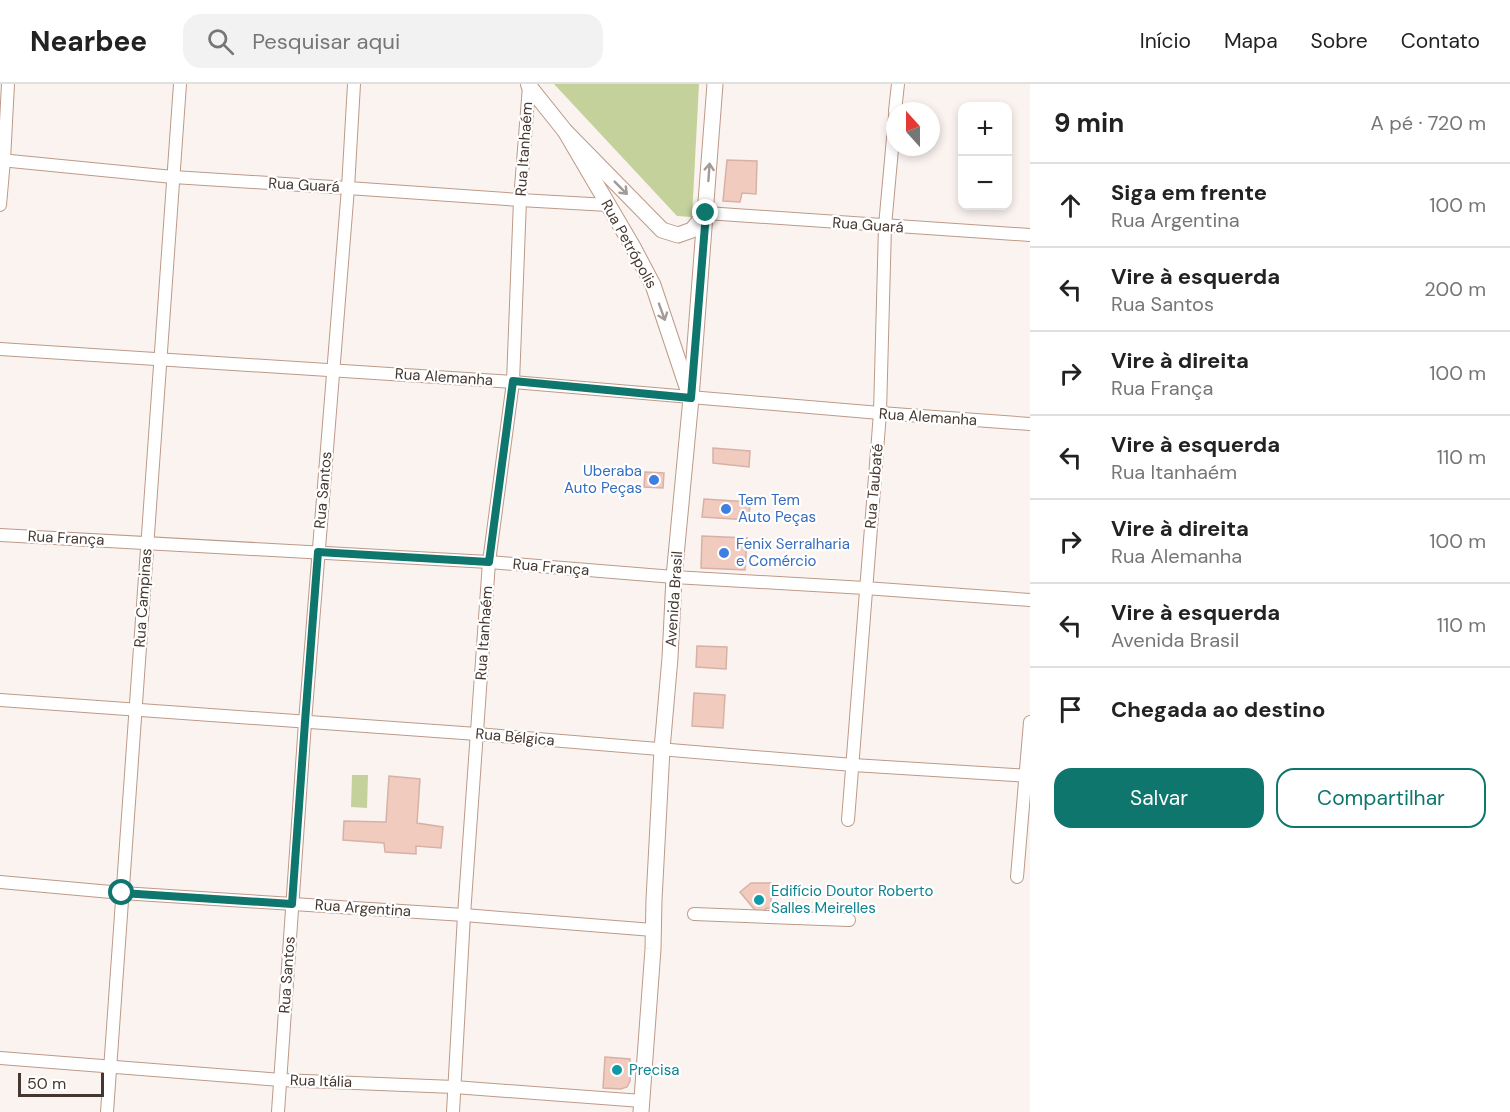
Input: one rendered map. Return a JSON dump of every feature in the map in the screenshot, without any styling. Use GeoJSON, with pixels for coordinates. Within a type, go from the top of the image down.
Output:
{"type":"FeatureCollection","features":[{"type":"Feature","properties":{"kind":"main road","name":"Rua Petrópolis"},"geometry":{"type":"LineString","coordinates":[[529,85],[565,131],[662,230],[678,235],[692,230],[706,213]]}},
{"type":"Feature","properties":{"kind":"main road","name":"Avenida Brasil"},"geometry":{"type":"LineString","coordinates":[[642,1107],[674,577],[691,398],[715,85]]}},
{"type":"Feature","properties":{"kind":"main road","name":"Rua Petrópolis"},"geometry":{"type":"LineString","coordinates":[[565,131],[653,285],[691,398]]}},
{"type":"Feature","properties":{"kind":"street"},"geometry":{"type":"LineString","coordinates":[[0,206],[8,84]]}},
{"type":"Feature","properties":{"kind":"street","name":"Rua Campinas"},"geometry":{"type":"LineString","coordinates":[[107,1112],[180,84]]}},
{"type":"Feature","properties":{"kind":"street","name":"Rua Santos"},"geometry":{"type":"LineString","coordinates":[[278,1112],[305,722],[348,188],[354,84]]}},
{"type":"Feature","properties":{"kind":"street"},"geometry":{"type":"LineString","coordinates":[[897,102],[898,84]]}},
{"type":"Feature","properties":{"kind":"street","name":"Rua Itanhaém"},"geometry":{"type":"LineString","coordinates":[[453,1112],[464,915],[489,562],[513,381],[520,200],[529,85]]}},
{"type":"Feature","properties":{"kind":"street","name":"Rua Taubaté"},"geometry":{"type":"LineString","coordinates":[[848,820],[880,413],[885,226],[891,156]]}},
{"type":"Feature","properties":{"kind":"street","name":"Rua Guará"},"geometry":{"type":"LineString","coordinates":[[2,160],[173,177],[608,205]]}},
{"type":"Feature","properties":{"kind":"street","name":"Rua Guará"},"geometry":{"type":"LineString","coordinates":[[706,213],[1030,235]]}},
{"type":"Feature","properties":{"kind":"street","name":"Rua Alemanha"},"geometry":{"type":"LineString","coordinates":[[0,349],[513,381],[691,398],[1030,424]]}},
{"type":"Feature","properties":{"kind":"street","name":"Rua França"},"geometry":{"type":"LineString","coordinates":[[0,535],[489,562],[674,577],[1030,600]]}},
{"type":"Feature","properties":{"kind":"street","name":"Rua Bélgica"},"geometry":{"type":"LineString","coordinates":[[0,700],[477,734],[853,765],[1028,776]]}},
{"type":"Feature","properties":{"kind":"street"},"geometry":{"type":"LineString","coordinates":[[1017,877],[1028,776],[1030,722]]}},
{"type":"Feature","properties":{"kind":"street","name":"Rua Argentina"},"geometry":{"type":"LineString","coordinates":[[0,882],[122,893],[464,915],[653,930]]}},
{"type":"Feature","properties":{"kind":"street"},"geometry":{"type":"LineString","coordinates":[[694,914],[849,920]]}},
{"type":"Feature","properties":{"kind":"street","name":"Rua Itália"},"geometry":{"type":"LineString","coordinates":[[0,1058],[280,1080],[454,1087],[642,1107]]}},
{"type":"Feature","properties":{"kind":"green space"},"geometry":{"type":"Polygon","coordinates":[[[554,84],[699,84],[692,217],[677,216],[554,84]]]}},
{"type":"Feature","properties":{"kind":"green space"},"geometry":{"type":"Polygon","coordinates":[[[352,775],[368,775],[367,808],[351,807],[352,775]]]}},
{"type":"Feature","properties":{"kind":"building"},"geometry":{"type":"Polygon","coordinates":[[[727,160],[757,161],[756,194],[742,193],[740,202],[723,201],[727,160]]]}},
{"type":"Feature","properties":{"kind":"building"},"geometry":{"type":"Polygon","coordinates":[[[713,448],[750,451],[749,467],[713,463],[713,448]]]}},
{"type":"Feature","properties":{"kind":"building","name":"Uberaba Auto Peças"},"geometry":{"type":"Polygon","coordinates":[[[645,472],[664,473],[663,488],[644,487],[645,472]]]}},
{"type":"Feature","properties":{"kind":"building","name":"Tem Tem Auto Peças"},"geometry":{"type":"Polygon","coordinates":[[[704,499],[750,502],[749,520],[702,517],[704,499]]]}},
{"type":"Feature","properties":{"kind":"building","name":"Fenix Serralharia e Comércio"},"geometry":{"type":"Polygon","coordinates":[[[702,536],[747,538],[745,570],[701,568],[702,536]]]}},
{"type":"Feature","properties":{"kind":"building"},"geometry":{"type":"Polygon","coordinates":[[[697,646],[727,647],[726,669],[696,667],[697,646]]]}},
{"type":"Feature","properties":{"kind":"building"},"geometry":{"type":"Polygon","coordinates":[[[694,693],[725,695],[723,728],[692,726],[694,693]]]}},
{"type":"Feature","properties":{"kind":"building"},"geometry":{"type":"Polygon","coordinates":[[[389,776],[420,779],[417,823],[443,827],[441,848],[416,846],[416,854],[385,852],[384,843],[343,840],[344,821],[386,822],[389,776]]]}},
{"type":"Feature","properties":{"kind":"building","name":"Edifício Doutor Roberto Salles Meirelles"},"geometry":{"type":"Polygon","coordinates":[[[751,883],[771,883],[771,909],[767,908],[759,915],[740,892],[751,883]]]}},
{"type":"Feature","properties":{"kind":"building","name":"Precisa"},"geometry":{"type":"Polygon","coordinates":[[[605,1057],[630,1059],[630,1081],[627,1087],[603,1088],[605,1057]]]}},
{"type":"Feature","properties":{"kind":"place","name":"Uberaba Auto Peças"},"geometry":{"type":"Point","coordinates":[654,480]}},
{"type":"Feature","properties":{"kind":"place","name":"Tem Tem Auto Peças"},"geometry":{"type":"Point","coordinates":[726,509]}},
{"type":"Feature","properties":{"kind":"place","name":"Fenix Serralharia e Comércio"},"geometry":{"type":"Point","coordinates":[724,553]}},
{"type":"Feature","properties":{"kind":"place","name":"Edifício Doutor Roberto Salles Meirelles"},"geometry":{"type":"Point","coordinates":[759,900]}},
{"type":"Feature","properties":{"kind":"place","name":"Precisa"},"geometry":{"type":"Point","coordinates":[617,1070]}},
{"type":"Feature","properties":{"kind":"route"},"geometry":{"type":"LineString","coordinates":[[122,893],[292,904],[318,552],[489,562],[513,381],[691,398],[706,213]]}}]}
